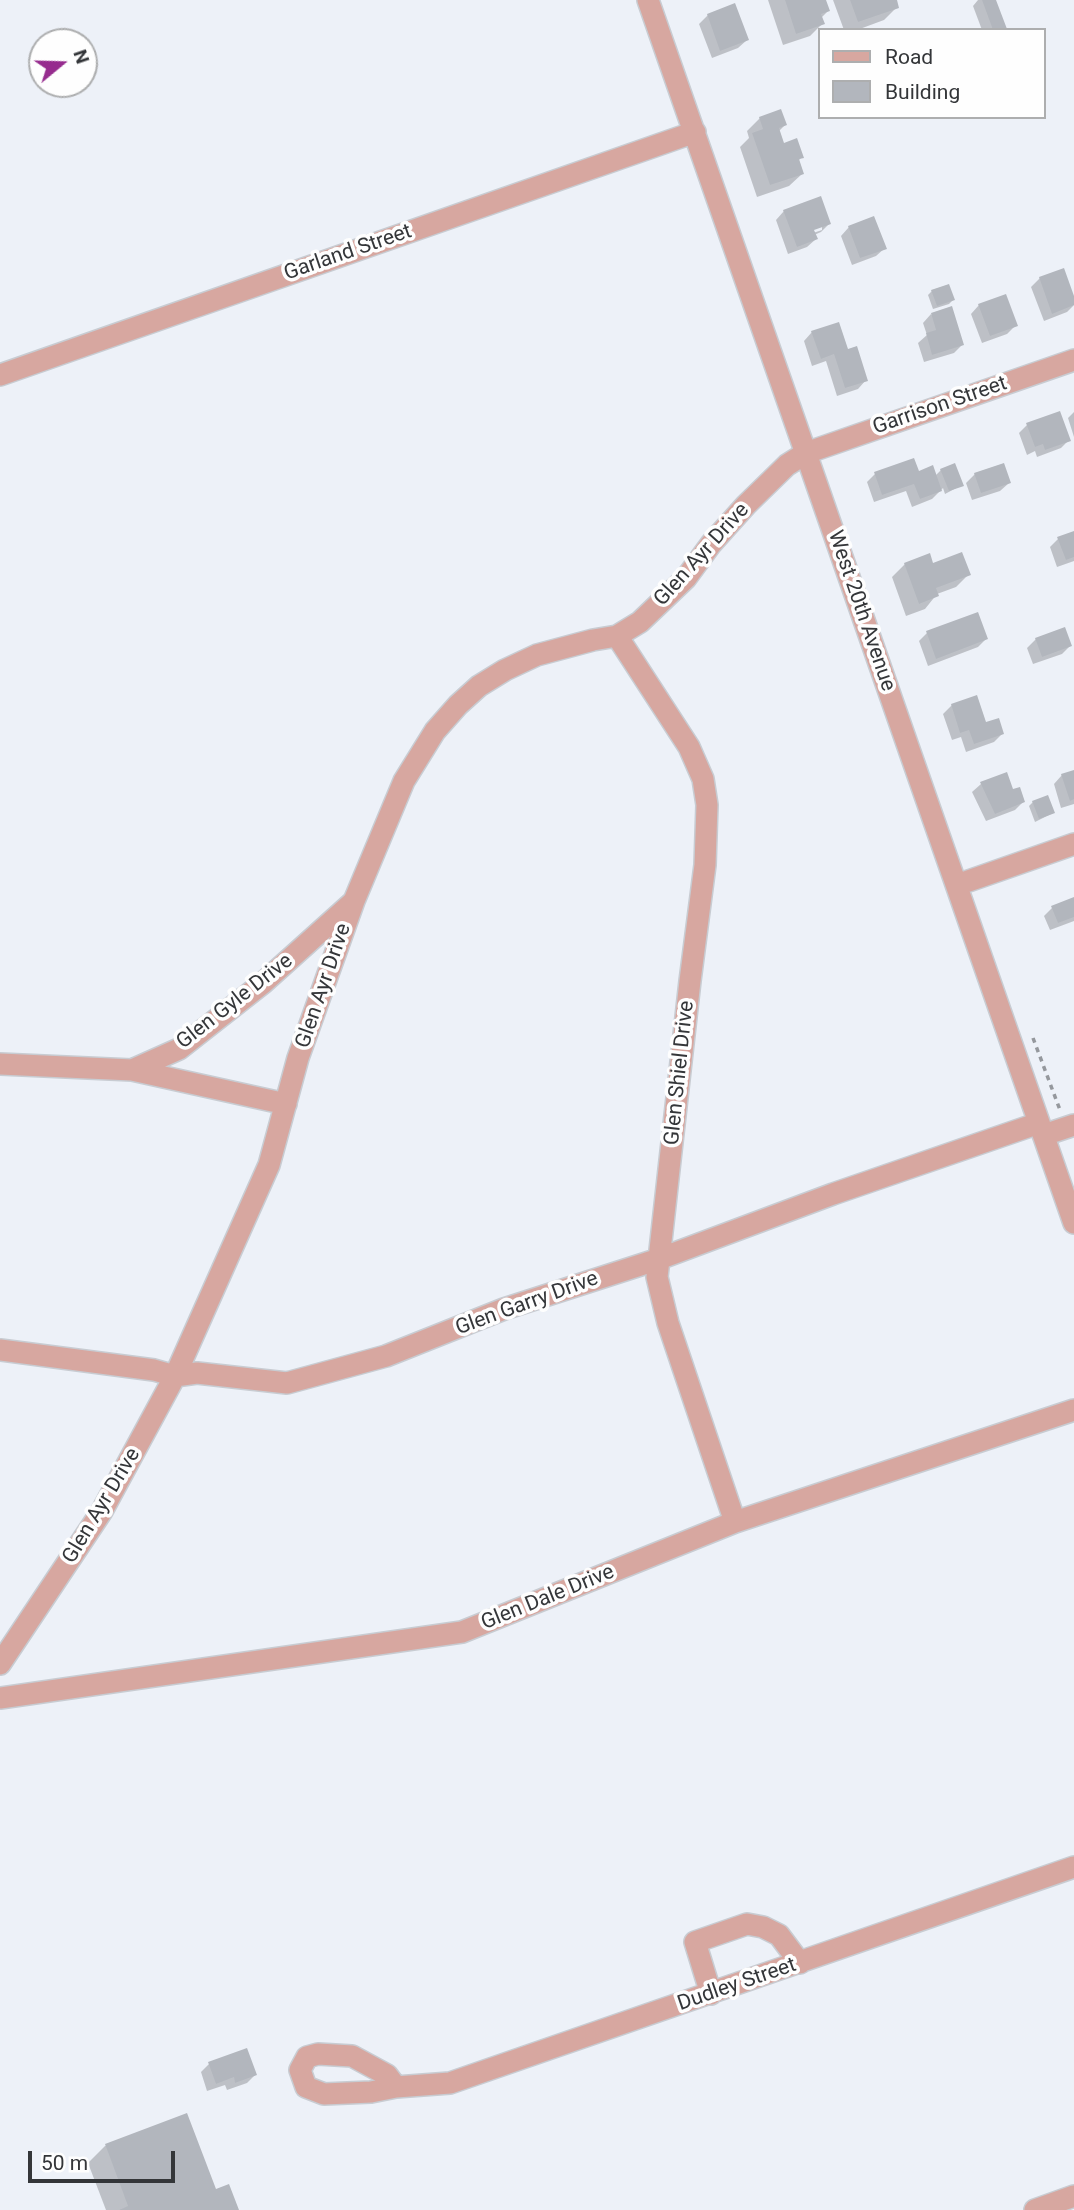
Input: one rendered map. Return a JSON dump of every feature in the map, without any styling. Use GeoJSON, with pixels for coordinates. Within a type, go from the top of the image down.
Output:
{"type":"FeatureCollection","features":[{"type":"Feature","properties":{"kind":"street","name":"West 20th Avenue"},"geometry":{"type":"LineString","coordinates":[[648,0],[1042,1129],[1070,1196],[1074,1223]]}},
{"type":"Feature","properties":{"kind":"street","name":"Garland Street"},"geometry":{"type":"LineString","coordinates":[[0,374],[695,132]]}},
{"type":"Feature","properties":{"kind":"street","name":"Garrison Street"},"geometry":{"type":"LineString","coordinates":[[806,453],[1074,360]]}},
{"type":"Feature","properties":{"kind":"street","name":"Glen Ayr Drive"},"geometry":{"type":"LineString","coordinates":[[0,1664],[102,1511],[175,1376],[264,1176],[298,1058],[354,901],[404,781],[435,731],[479,686],[537,655],[617,636],[662,602],[686,578],[711,544],[746,505],[787,465],[806,453]]}},
{"type":"Feature","properties":{"kind":"street","name":"Glen Shiel Drive"},"geometry":{"type":"LineString","coordinates":[[617,636],[689,747],[703,779],[707,805],[705,865],[657,1277],[668,1323],[735,1522]]}},
{"type":"Feature","properties":{"kind":"street"},"geometry":{"type":"LineString","coordinates":[[957,885],[1074,844]]}},
{"type":"Feature","properties":{"kind":"street","name":"Glen Gyle Drive"},"geometry":{"type":"LineString","coordinates":[[132,1070],[178,1049],[263,983],[354,901]]}},
{"type":"Feature","properties":{"kind":"street"},"geometry":{"type":"LineString","coordinates":[[0,1064],[132,1070]]}},
{"type":"Feature","properties":{"kind":"street","name":"Glen Gyle Drive"},"geometry":{"type":"LineString","coordinates":[[132,1070],[286,1104]]}},
{"type":"Feature","properties":{"kind":"street","name":"Glen Garry Drive"},"geometry":{"type":"LineString","coordinates":[[0,1350],[154,1370],[175,1376],[197,1373],[287,1383],[386,1356],[504,1309],[659,1259],[833,1194],[1042,1129],[1074,1125]]}},
{"type":"Feature","properties":{"kind":"street","name":"Glen Dale Drive"},"geometry":{"type":"LineString","coordinates":[[0,1698],[462,1632],[735,1522],[1074,1410]]}},
{"type":"Feature","properties":{"kind":"street","name":"Dudley Street"},"geometry":{"type":"LineString","coordinates":[[396,2087],[450,2083],[1074,1867]]}},
{"type":"Feature","properties":{"kind":"street"},"geometry":{"type":"LineString","coordinates":[[711,1994],[695,1942],[747,1924],[763,1927],[779,1935],[800,1963]]}},
{"type":"Feature","properties":{"kind":"street"},"geometry":{"type":"LineString","coordinates":[[1035,2210],[1074,2196]]}},
{"type":"Feature","properties":{"kind":"building"},"geometry":{"type":"Polygon","coordinates":[[[785,0],[826,0],[830,11],[821,14],[825,24],[796,34],[785,0]]]}},
{"type":"Feature","properties":{"kind":"building"},"geometry":{"type":"Polygon","coordinates":[[[850,0],[897,0],[899,8],[858,22],[850,0]]]}},
{"type":"Feature","properties":{"kind":"building"},"geometry":{"type":"Polygon","coordinates":[[[982,0],[996,0],[1007,28],[992,28],[982,0]]]}},
{"type":"Feature","properties":{"kind":"building"},"geometry":{"type":"Polygon","coordinates":[[[735,3],[749,40],[720,51],[707,14],[735,3]]]}},
{"type":"Feature","properties":{"kind":"building"},"geometry":{"type":"Polygon","coordinates":[[[781,109],[787,125],[779,128],[784,143],[797,138],[804,158],[799,159],[804,174],[770,185],[752,133],[763,129],[759,117],[781,109]]]}},
{"type":"Feature","properties":{"kind":"building"},"geometry":{"type":"Polygon","coordinates":[[[821,196],[831,224],[814,230],[818,239],[797,247],[783,210],[821,196]]]}},
{"type":"Feature","properties":{"kind":"building"},"geometry":{"type":"Polygon","coordinates":[[[874,216],[887,249],[860,258],[848,226],[874,216]]]}},
{"type":"Feature","properties":{"kind":"building"},"geometry":{"type":"Polygon","coordinates":[[[1064,268],[1074,296],[1074,305],[1052,314],[1039,277],[1064,268]]]}},
{"type":"Feature","properties":{"kind":"building"},"geometry":{"type":"Polygon","coordinates":[[[949,284],[955,300],[937,306],[931,290],[949,284]]]}},
{"type":"Feature","properties":{"kind":"building"},"geometry":{"type":"Polygon","coordinates":[[[1006,294],[1018,326],[990,336],[978,304],[1006,294]]]}},
{"type":"Feature","properties":{"kind":"building"},"geometry":{"type":"Polygon","coordinates":[[[952,306],[964,345],[932,355],[926,333],[936,330],[931,313],[952,306]]]}},
{"type":"Feature","properties":{"kind":"building"},"geometry":{"type":"Polygon","coordinates":[[[839,322],[848,349],[857,346],[868,381],[845,388],[834,354],[821,359],[811,331],[839,322]]]}},
{"type":"Feature","properties":{"kind":"building"},"geometry":{"type":"Polygon","coordinates":[[[1060,411],[1071,441],[1045,450],[1043,444],[1035,447],[1026,423],[1060,411]]]}},
{"type":"Feature","properties":{"kind":"building"},"geometry":{"type":"Polygon","coordinates":[[[914,458],[919,471],[933,465],[942,491],[920,499],[914,484],[882,495],[874,472],[914,458]]]}},
{"type":"Feature","properties":{"kind":"building"},"geometry":{"type":"Polygon","coordinates":[[[955,463],[964,486],[949,491],[940,469],[955,463]]]}},
{"type":"Feature","properties":{"kind":"building"},"geometry":{"type":"Polygon","coordinates":[[[1004,463],[1011,483],[981,493],[974,473],[1004,463]]]}},
{"type":"Feature","properties":{"kind":"building"},"geometry":{"type":"Polygon","coordinates":[[[1074,531],[1074,557],[1066,560],[1057,537],[1074,531]]]}},
{"type":"Feature","properties":{"kind":"building"},"geometry":{"type":"Polygon","coordinates":[[[962,552],[971,575],[936,588],[939,596],[919,604],[904,563],[930,553],[933,563],[962,552]]]}},
{"type":"Feature","properties":{"kind":"building"},"geometry":{"type":"Polygon","coordinates":[[[978,612],[988,639],[936,659],[926,631],[978,612]]]}},
{"type":"Feature","properties":{"kind":"building"},"geometry":{"type":"Polygon","coordinates":[[[1065,627],[1072,646],[1042,657],[1035,638],[1065,627]]]}},
{"type":"Feature","properties":{"kind":"building"},"geometry":{"type":"Polygon","coordinates":[[[977,695],[986,722],[999,718],[1004,734],[974,744],[969,730],[960,733],[951,704],[977,695]]]}},
{"type":"Feature","properties":{"kind":"building"},"geometry":{"type":"Polygon","coordinates":[[[1074,770],[1074,799],[1070,801],[1061,774],[1074,770]]]}},
{"type":"Feature","properties":{"kind":"building"},"geometry":{"type":"Polygon","coordinates":[[[1007,772],[1013,789],[1020,787],[1025,802],[995,814],[980,782],[1007,772]]]}},
{"type":"Feature","properties":{"kind":"building"},"geometry":{"type":"Polygon","coordinates":[[[1048,795],[1055,813],[1039,819],[1032,801],[1048,795]]]}},
{"type":"Feature","properties":{"kind":"building"},"geometry":{"type":"Polygon","coordinates":[[[1074,897],[1074,917],[1058,923],[1051,906],[1074,897]]]}},
{"type":"Feature","properties":{"kind":"building"},"geometry":{"type":"Polygon","coordinates":[[[247,2048],[257,2075],[235,2083],[234,2077],[216,2084],[208,2062],[247,2048]]]}},
{"type":"Feature","properties":{"kind":"building"},"geometry":{"type":"Polygon","coordinates":[[[187,2113],[216,2189],[229,2184],[239,2210],[119,2210],[128,2206],[105,2144],[187,2113]]]}}]}
